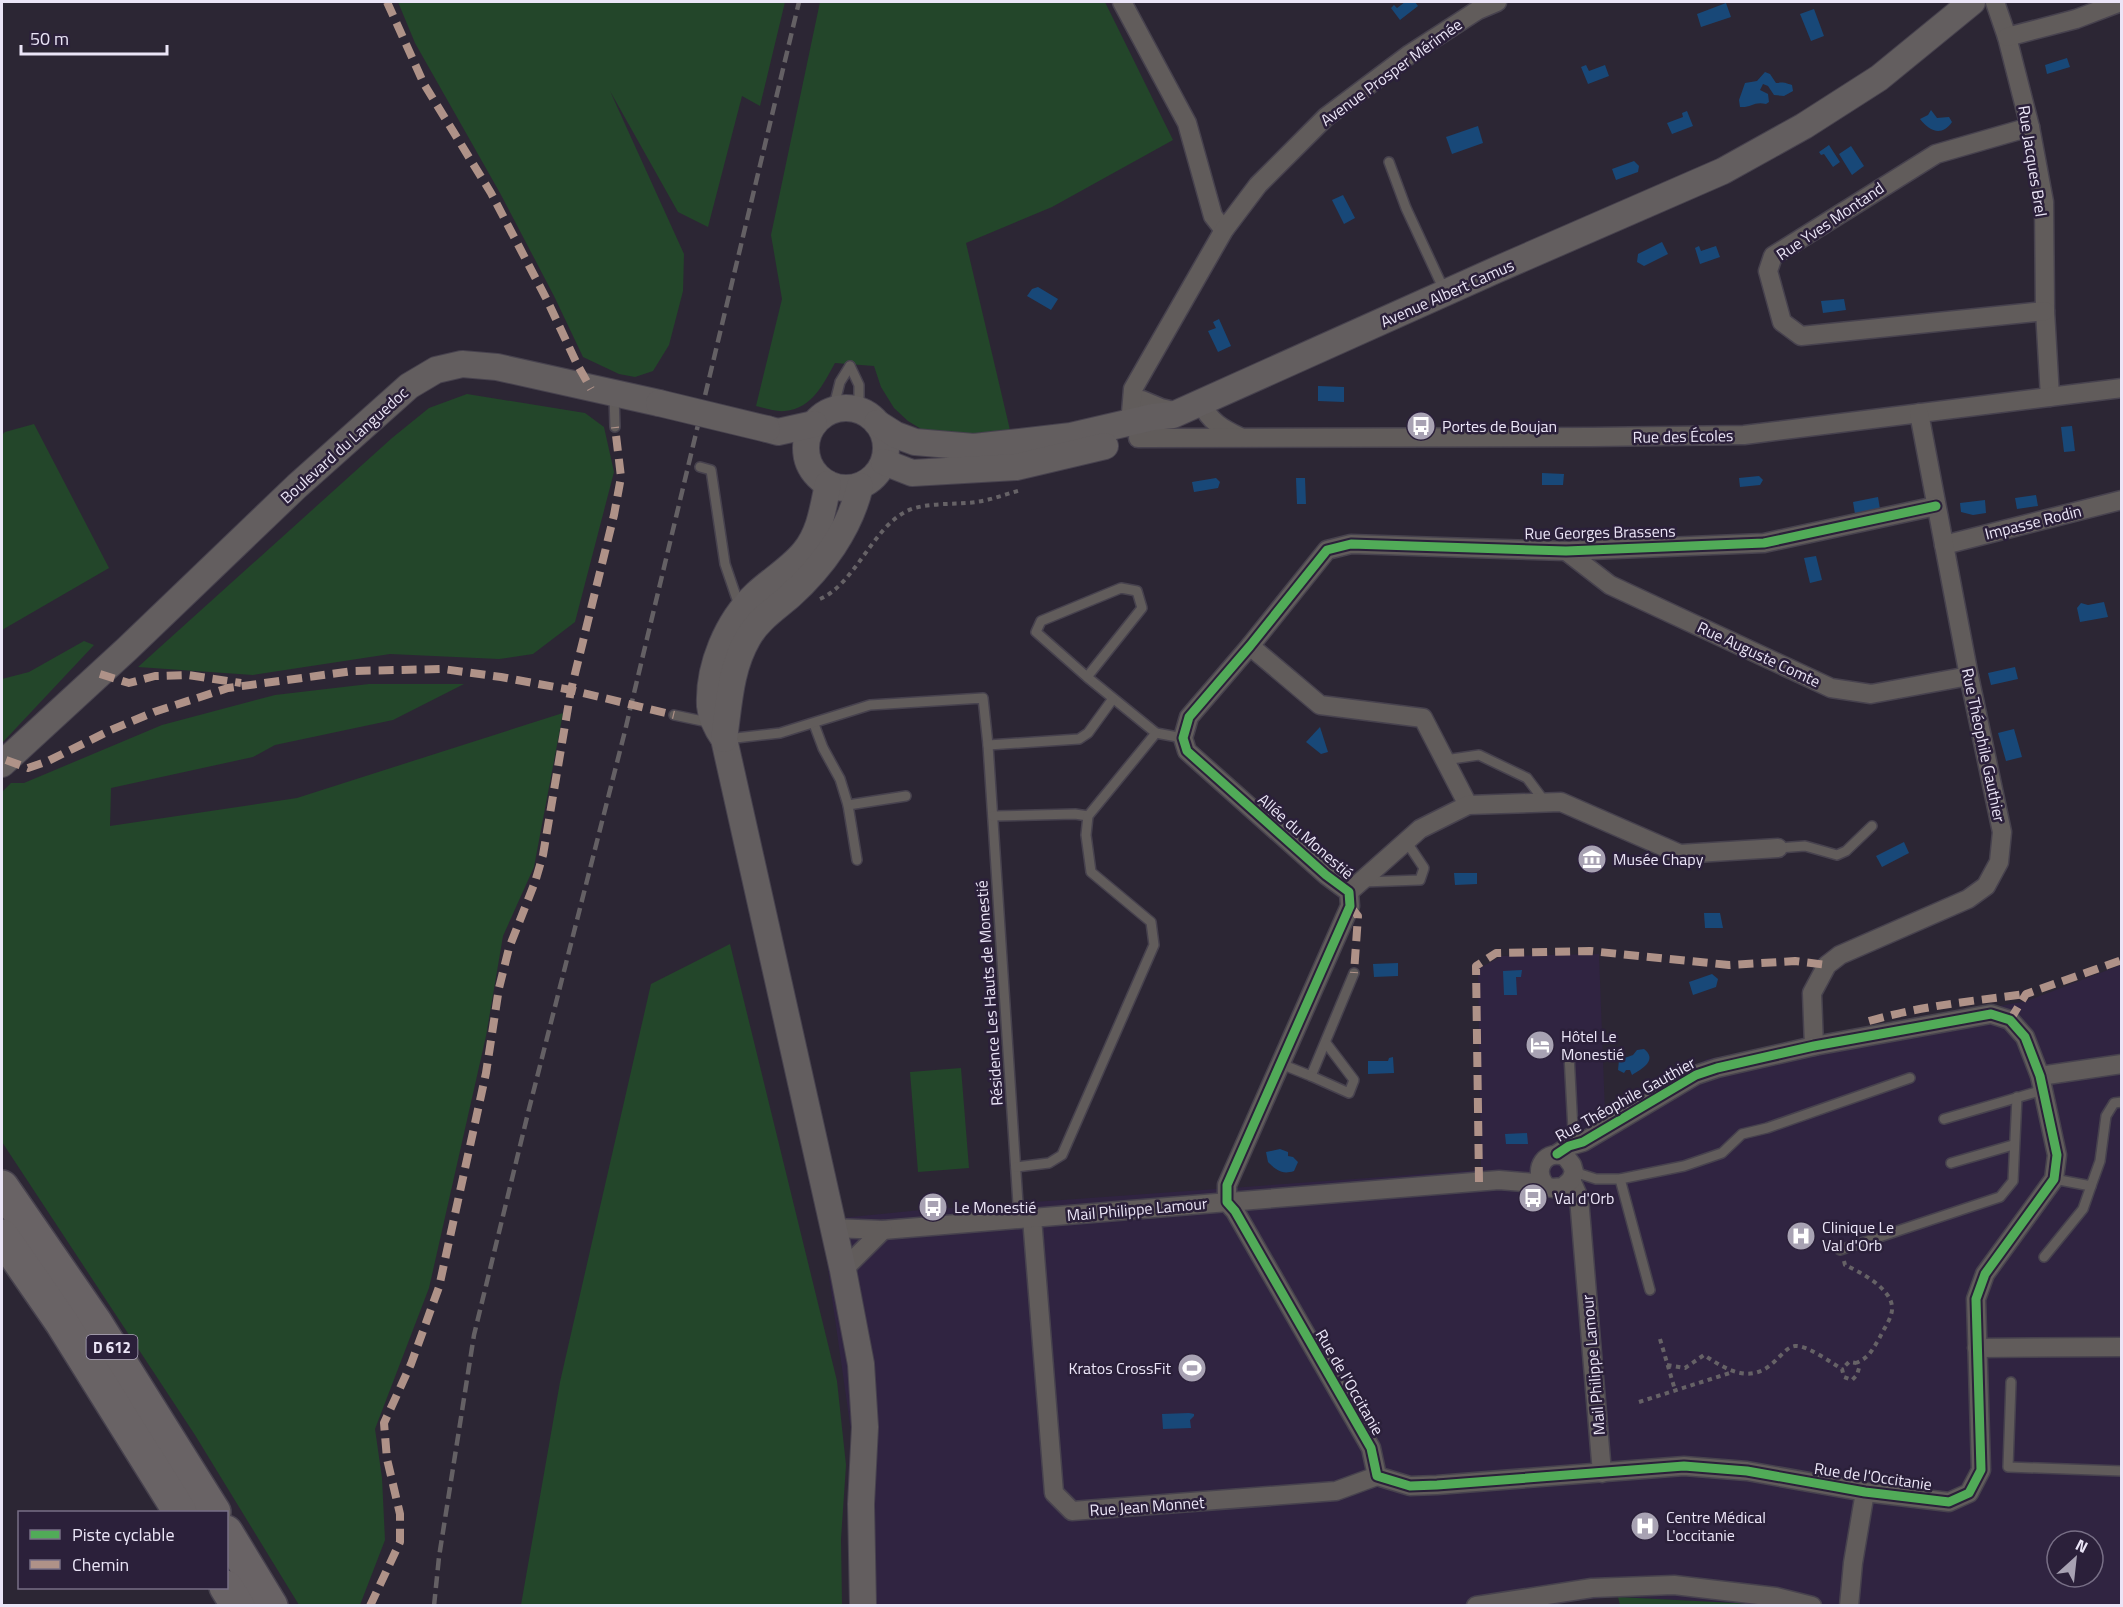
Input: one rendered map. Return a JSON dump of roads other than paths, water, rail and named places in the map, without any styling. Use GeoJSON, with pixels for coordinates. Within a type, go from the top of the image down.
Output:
{"type":"FeatureCollection","features":[{"type":"Feature","properties":{"kind":"highway","name":"D 612"},"geometry":{"type":"LineString","coordinates":[[2,1187],[95,1322],[213,1511]]}},
{"type":"Feature","properties":{"kind":"highway","name":"D 612"},"geometry":{"type":"LineString","coordinates":[[2,1236],[62,1323],[179,1511]]}},
{"type":"Feature","properties":{"kind":"highway"},"geometry":{"type":"LineString","coordinates":[[228,1535],[271,1605]]}},
{"type":"Feature","properties":{"kind":"highway"},"geometry":{"type":"LineString","coordinates":[[227,1589],[238,1605]]}},
{"type":"Feature","properties":{"kind":"street"},"geometry":{"type":"LineString","coordinates":[[1122,2],[1187,123],[1213,216],[1224,230]]}},
{"type":"Feature","properties":{"kind":"street","name":"Avenue Albert Camus"},"geometry":{"type":"LineString","coordinates":[[868,417],[896,435],[915,442],[974,447],[1071,436],[1157,414],[1446,294],[1723,171],[1804,126],[1879,78],[1972,2]]}},
{"type":"Feature","properties":{"kind":"street","name":"Rue Jacques Brel"},"geometry":{"type":"LineString","coordinates":[[1995,2],[2007,37],[2030,127],[2044,202],[2045,311],[2050,397]]}},
{"type":"Feature","properties":{"kind":"street"},"geometry":{"type":"LineString","coordinates":[[2007,37],[2076,19],[2121,2]]}},
{"type":"Feature","properties":{"kind":"street","name":"Avenue Prosper Mérimée"},"geometry":{"type":"LineString","coordinates":[[1157,414],[1224,230],[1258,185],[1326,117],[1410,54],[1488,3]]}},
{"type":"Feature","properties":{"kind":"street","name":"Rue Yves Montand"},"geometry":{"type":"LineString","coordinates":[[2030,127],[1936,154],[1773,256],[1768,271],[1782,322],[1801,336],[2045,311]]}},
{"type":"Feature","properties":{"kind":"street","name":"Boulevard du Languedoc"},"geometry":{"type":"LineString","coordinates":[[2,764],[127,649],[297,486],[410,386],[436,370],[462,364],[497,367],[772,431],[824,417]]}},
{"type":"Feature","properties":{"kind":"street","name":"Rue des Écoles"},"geometry":{"type":"LineString","coordinates":[[1157,414],[1190,439],[1744,435],[2121,388]]}},
{"type":"Feature","properties":{"kind":"street"},"geometry":{"type":"LineString","coordinates":[[846,408],[868,417],[884,435],[886,448],[884,462],[878,472],[860,486],[843,488],[828,484],[818,477],[807,457],[808,434],[824,417],[846,408]]}},
{"type":"Feature","properties":{"kind":"street"},"geometry":{"type":"LineString","coordinates":[[884,462],[912,473],[1016,467],[1157,414],[1206,413],[1221,428],[1241,438]]}},
{"type":"Feature","properties":{"kind":"street","name":"Rue Théophile Gauthier"},"geometry":{"type":"LineString","coordinates":[[1568,1168],[1569,1146],[1583,1142],[1696,1075],[1814,1046],[1812,993],[1827,964],[1840,955],[1968,899],[1986,886],[1999,862],[2002,832],[1969,676],[1919,413]]}},
{"type":"Feature","properties":{"kind":"street","name":"Rue des Écoles"},"geometry":{"type":"LineString","coordinates":[[1157,414],[1190,439]]}},
{"type":"Feature","properties":{"kind":"street"},"geometry":{"type":"LineString","coordinates":[[772,431],[794,450],[807,457]]}},
{"type":"Feature","properties":{"kind":"street"},"geometry":{"type":"LineString","coordinates":[[828,484],[815,536],[803,553],[755,595],[729,629],[712,678],[710,707],[719,731],[843,1270],[861,1364],[864,1416],[861,1504],[863,1605]]}},
{"type":"Feature","properties":{"kind":"street"},"geometry":{"type":"LineString","coordinates":[[719,731],[731,681],[739,656],[749,636],[760,621],[791,595],[824,561],[856,500],[860,486]]}},
{"type":"Feature","properties":{"kind":"street","name":"Impasse Rodin"},"geometry":{"type":"LineString","coordinates":[[1944,545],[2121,500]]}},
{"type":"Feature","properties":{"kind":"street","name":"Rue Georges Brassens"},"geometry":{"type":"LineString","coordinates":[[1250,646],[1327,550],[1351,544],[1566,551],[1764,543],[1936,506]]}},
{"type":"Feature","properties":{"kind":"street","name":"Rue Auguste Comte"},"geometry":{"type":"LineString","coordinates":[[1566,551],[1610,585],[1831,688],[1871,694],[1969,676]]}},
{"type":"Feature","properties":{"kind":"street"},"geometry":{"type":"LineString","coordinates":[[1183,738],[1190,717],[1250,646],[1320,705],[1424,718],[1468,805]]}},
{"type":"Feature","properties":{"kind":"street","name":"Allée du Monestié"},"geometry":{"type":"LineString","coordinates":[[1183,738],[1187,751],[1326,875],[1355,887],[1350,906],[1227,1185],[1227,1202]]}},
{"type":"Feature","properties":{"kind":"street"},"geometry":{"type":"LineString","coordinates":[[1355,887],[1420,829],[1468,805],[1561,802],[1680,854],[1778,848]]}},
{"type":"Feature","properties":{"kind":"street"},"geometry":{"type":"LineString","coordinates":[[1814,1046],[1991,1014],[2010,1020],[2025,1036],[2041,1083],[2057,1155],[2054,1179]]}},
{"type":"Feature","properties":{"kind":"street"},"geometry":{"type":"LineString","coordinates":[[2041,1083],[2121,1064]]}},
{"type":"Feature","properties":{"kind":"street"},"geometry":{"type":"LineString","coordinates":[[1549,1187],[1563,1187],[1568,1168],[1547,1157],[1540,1165],[1539,1176],[1549,1187],[1570,1201],[1581,1221]]}},
{"type":"Feature","properties":{"kind":"street","name":"Mail Philippe Lamour"},"geometry":{"type":"LineString","coordinates":[[1499,1180],[1540,1165]]}},
{"type":"Feature","properties":{"kind":"street","name":"Mail Philippe Lamour"},"geometry":{"type":"LineString","coordinates":[[1568,1168],[1579,1198],[1602,1473]]}},
{"type":"Feature","properties":{"kind":"street","name":"Rue de l'Occitanie"},"geometry":{"type":"LineString","coordinates":[[1227,1202],[1235,1211],[1371,1448],[1377,1476],[1410,1486],[1695,1467],[1747,1471],[1864,1492],[1949,1502],[1969,1493],[1981,1470],[1977,1299],[1985,1274],[2054,1179]]}},
{"type":"Feature","properties":{"kind":"street","name":"Mail Philippe Lamour"},"geometry":{"type":"LineString","coordinates":[[833,1228],[883,1230],[1499,1180],[1549,1187]]}},
{"type":"Feature","properties":{"kind":"street","name":"Rue Jean Monnet"},"geometry":{"type":"LineString","coordinates":[[1026,1218],[1054,1493],[1072,1511],[1336,1491],[1377,1476]]}},
{"type":"Feature","properties":{"kind":"street"},"geometry":{"type":"LineString","coordinates":[[843,1270],[883,1230]]}},
{"type":"Feature","properties":{"kind":"street"},"geometry":{"type":"LineString","coordinates":[[1977,1348],[2121,1347]]}},
{"type":"Feature","properties":{"kind":"street","name":"Rue de l'Occitanie"},"geometry":{"type":"LineString","coordinates":[[1849,1605],[1864,1492]]}},
{"type":"Feature","properties":{"kind":"street"},"geometry":{"type":"LineString","coordinates":[[1476,1605],[1592,1588],[1674,1585],[1776,1597],[1812,1605]]}},
{"type":"Feature","properties":{"kind":"lane"},"geometry":{"type":"LineString","coordinates":[[1389,162],[1406,208],[1446,294]]}},
{"type":"Feature","properties":{"kind":"lane"},"geometry":{"type":"LineString","coordinates":[[824,417],[850,366],[859,385],[868,417]]}},
{"type":"Feature","properties":{"kind":"lane"},"geometry":{"type":"LineString","coordinates":[[614,394],[615,427]]}},
{"type":"Feature","properties":{"kind":"lane"},"geometry":{"type":"LineString","coordinates":[[700,467],[711,470],[725,564],[741,611]]}},
{"type":"Feature","properties":{"kind":"lane"},"geometry":{"type":"LineString","coordinates":[[1087,677],[1142,608],[1137,591],[1121,588],[1041,621],[1036,632],[1113,700],[1156,733],[1183,738]]}},
{"type":"Feature","properties":{"kind":"lane","name":"Résidence Les Hauts de Monestié"},"geometry":{"type":"LineString","coordinates":[[674,715],[719,731],[780,733],[870,705],[983,698],[1016,1167],[1026,1218]]}},
{"type":"Feature","properties":{"kind":"lane"},"geometry":{"type":"LineString","coordinates":[[988,745],[1079,739],[1088,733],[1113,700]]}},
{"type":"Feature","properties":{"kind":"lane"},"geometry":{"type":"LineString","coordinates":[[814,724],[823,748],[840,778],[848,805],[857,860]]}},
{"type":"Feature","properties":{"kind":"lane"},"geometry":{"type":"LineString","coordinates":[[1016,1167],[1049,1163],[1062,1155],[1154,945],[1151,922],[1091,872],[1086,835],[1088,816],[1156,733]]}},
{"type":"Feature","properties":{"kind":"lane"},"geometry":{"type":"LineString","coordinates":[[1445,760],[1479,755],[1527,778],[1545,802]]}},
{"type":"Feature","properties":{"kind":"lane"},"geometry":{"type":"LineString","coordinates":[[848,805],[906,796]]}},
{"type":"Feature","properties":{"kind":"lane"},"geometry":{"type":"LineString","coordinates":[[993,816],[1075,814],[1088,816]]}},
{"type":"Feature","properties":{"kind":"lane"},"geometry":{"type":"LineString","coordinates":[[1778,848],[1805,846],[1837,855],[1846,851],[1872,826]]}},
{"type":"Feature","properties":{"kind":"lane"},"geometry":{"type":"LineString","coordinates":[[1355,887],[1420,880],[1424,868],[1406,841]]}},
{"type":"Feature","properties":{"kind":"lane"},"geometry":{"type":"LineString","coordinates":[[1311,1076],[1354,973]]}},
{"type":"Feature","properties":{"kind":"lane"},"geometry":{"type":"LineString","coordinates":[[1281,1064],[1349,1093],[1354,1080],[1326,1043]]}},
{"type":"Feature","properties":{"kind":"lane"},"geometry":{"type":"LineString","coordinates":[[1569,1055],[1573,1130],[1583,1142]]}},
{"type":"Feature","properties":{"kind":"lane"},"geometry":{"type":"LineString","coordinates":[[1568,1168],[1596,1179],[1620,1179],[1684,1166],[1722,1153],[1742,1134],[1767,1128],[1910,1078]]}},
{"type":"Feature","properties":{"kind":"lane"},"geometry":{"type":"LineString","coordinates":[[1944,1119],[2017,1097],[2041,1083]]}},
{"type":"Feature","properties":{"kind":"lane"},"geometry":{"type":"LineString","coordinates":[[1840,1250],[2000,1197],[2013,1181],[2017,1097]]}},
{"type":"Feature","properties":{"kind":"lane"},"geometry":{"type":"LineString","coordinates":[[2044,1257],[2083,1209],[2100,1161],[2106,1116],[2114,1103],[2121,1102]]}},
{"type":"Feature","properties":{"kind":"lane"},"geometry":{"type":"LineString","coordinates":[[1951,1163],[2013,1145]]}},
{"type":"Feature","properties":{"kind":"lane"},"geometry":{"type":"LineString","coordinates":[[1620,1179],[1650,1290]]}},
{"type":"Feature","properties":{"kind":"lane"},"geometry":{"type":"LineString","coordinates":[[2054,1179],[2091,1186]]}},
{"type":"Feature","properties":{"kind":"lane"},"geometry":{"type":"LineString","coordinates":[[2011,1382],[2008,1467],[2121,1471]]}},
{"type":"Feature","properties":{"kind":"water"},"geometry":{"type":"Polygon","coordinates":[[[1405,2],[1415,2],[1418,6],[1400,20],[1391,8],[1394,5],[1397,8],[1405,2]]]}},
{"type":"Feature","properties":{"kind":"water"},"geometry":{"type":"Polygon","coordinates":[[[1726,3],[1731,17],[1701,27],[1697,14],[1726,3]]]}},
{"type":"Feature","properties":{"kind":"water"},"geometry":{"type":"Polygon","coordinates":[[[1814,9],[1824,36],[1811,41],[1800,14],[1814,9]]]}},
{"type":"Feature","properties":{"kind":"water"},"geometry":{"type":"Polygon","coordinates":[[[2067,58],[2070,67],[2047,74],[2045,65],[2067,58]]]}},
{"type":"Feature","properties":{"kind":"water"},"geometry":{"type":"Polygon","coordinates":[[[1586,65],[1589,71],[1605,65],[1609,76],[1588,84],[1581,67],[1586,65]]]}},
{"type":"Feature","properties":{"kind":"water"},"geometry":{"type":"Polygon","coordinates":[[[1765,72],[1770,74],[1776,83],[1792,85],[1793,91],[1784,96],[1774,95],[1768,86],[1763,84],[1760,90],[1768,94],[1769,102],[1740,107],[1739,100],[1745,83],[1757,81],[1765,72]]]}},
{"type":"Feature","properties":{"kind":"water"},"geometry":{"type":"Polygon","coordinates":[[[1931,110],[1937,118],[1949,117],[1952,122],[1940,131],[1927,127],[1920,119],[1928,115],[1931,110]]]}},
{"type":"Feature","properties":{"kind":"water"},"geometry":{"type":"Polygon","coordinates":[[[1687,111],[1693,126],[1672,134],[1667,123],[1683,117],[1682,113],[1687,111]]]}},
{"type":"Feature","properties":{"kind":"water"},"geometry":{"type":"Polygon","coordinates":[[[1478,126],[1483,143],[1452,154],[1446,137],[1478,126]]]}},
{"type":"Feature","properties":{"kind":"water"},"geometry":{"type":"Polygon","coordinates":[[[1829,145],[1840,162],[1833,167],[1824,154],[1821,155],[1819,152],[1829,145]]]}},
{"type":"Feature","properties":{"kind":"water"},"geometry":{"type":"Polygon","coordinates":[[[1851,146],[1864,166],[1852,175],[1839,154],[1851,146]]]}},
{"type":"Feature","properties":{"kind":"water"},"geometry":{"type":"Polygon","coordinates":[[[1634,161],[1639,166],[1638,172],[1616,180],[1612,169],[1634,161]]]}},
{"type":"Feature","properties":{"kind":"water"},"geometry":{"type":"Polygon","coordinates":[[[1343,195],[1355,218],[1344,224],[1332,200],[1343,195]]]}},
{"type":"Feature","properties":{"kind":"water"},"geometry":{"type":"Polygon","coordinates":[[[1662,242],[1668,254],[1644,266],[1637,262],[1638,254],[1662,242]]]}},
{"type":"Feature","properties":{"kind":"water"},"geometry":{"type":"Polygon","coordinates":[[[1699,246],[1701,251],[1716,246],[1720,257],[1700,264],[1695,248],[1699,246]]]}},
{"type":"Feature","properties":{"kind":"water"},"geometry":{"type":"Polygon","coordinates":[[[1038,287],[1058,299],[1051,310],[1027,296],[1032,289],[1038,287]]]}},
{"type":"Feature","properties":{"kind":"water"},"geometry":{"type":"Polygon","coordinates":[[[1844,299],[1846,310],[1823,313],[1821,301],[1844,299]]]}},
{"type":"Feature","properties":{"kind":"water"},"geometry":{"type":"Polygon","coordinates":[[[1219,319],[1231,346],[1218,352],[1208,331],[1216,328],[1213,322],[1219,319]]]}},
{"type":"Feature","properties":{"kind":"water"},"geometry":{"type":"Polygon","coordinates":[[[1318,386],[1344,387],[1344,402],[1318,401],[1318,386]]]}},
{"type":"Feature","properties":{"kind":"water"},"geometry":{"type":"Polygon","coordinates":[[[2072,426],[2075,451],[2064,452],[2061,427],[2072,426]]]}},
{"type":"Feature","properties":{"kind":"water"},"geometry":{"type":"Polygon","coordinates":[[[1542,473],[1564,474],[1563,485],[1542,485],[1542,473]]]}},
{"type":"Feature","properties":{"kind":"water"},"geometry":{"type":"Polygon","coordinates":[[[1759,476],[1763,480],[1760,485],[1740,487],[1739,478],[1759,476]]]}},
{"type":"Feature","properties":{"kind":"water"},"geometry":{"type":"Polygon","coordinates":[[[1216,478],[1220,482],[1218,488],[1194,492],[1192,482],[1216,478]]]}},
{"type":"Feature","properties":{"kind":"water"},"geometry":{"type":"Polygon","coordinates":[[[1296,478],[1305,478],[1306,504],[1297,504],[1296,478]]]}},
{"type":"Feature","properties":{"kind":"water"},"geometry":{"type":"Polygon","coordinates":[[[2036,495],[2038,506],[2017,509],[2015,498],[2036,495]]]}},
{"type":"Feature","properties":{"kind":"water"},"geometry":{"type":"Polygon","coordinates":[[[1878,497],[1880,509],[1855,514],[1853,502],[1878,497]]]}},
{"type":"Feature","properties":{"kind":"water"},"geometry":{"type":"Polygon","coordinates":[[[1985,500],[1986,513],[1973,515],[1961,512],[1960,503],[1985,500]]]}},
{"type":"Feature","properties":{"kind":"water"},"geometry":{"type":"Polygon","coordinates":[[[1816,556],[1822,580],[1810,583],[1804,558],[1816,556]]]}},
{"type":"Feature","properties":{"kind":"water"},"geometry":{"type":"Polygon","coordinates":[[[2104,602],[2108,617],[2080,622],[2077,608],[2081,603],[2088,605],[2104,602]]]}},
{"type":"Feature","properties":{"kind":"water"},"geometry":{"type":"Polygon","coordinates":[[[2015,667],[2018,679],[1991,685],[1988,673],[2015,667]]]}},
{"type":"Feature","properties":{"kind":"water"},"geometry":{"type":"Polygon","coordinates":[[[1320,727],[1328,752],[1321,754],[1306,742],[1320,727]]]}},
{"type":"Feature","properties":{"kind":"water"},"geometry":{"type":"Polygon","coordinates":[[[2014,729],[2022,757],[2006,761],[1998,733],[2014,729]]]}},
{"type":"Feature","properties":{"kind":"water"},"geometry":{"type":"Polygon","coordinates":[[[1904,842],[1909,853],[1882,867],[1876,856],[1904,842]]]}},
{"type":"Feature","properties":{"kind":"water"},"geometry":{"type":"Polygon","coordinates":[[[1454,873],[1477,873],[1477,884],[1455,885],[1454,873]]]}},
{"type":"Feature","properties":{"kind":"water"},"geometry":{"type":"Polygon","coordinates":[[[1704,913],[1720,913],[1723,928],[1705,928],[1704,913]]]}},
{"type":"Feature","properties":{"kind":"water"},"geometry":{"type":"Polygon","coordinates":[[[1398,963],[1398,976],[1374,977],[1373,964],[1398,963]]]}},
{"type":"Feature","properties":{"kind":"water"},"geometry":{"type":"Polygon","coordinates":[[[1522,970],[1521,977],[1516,977],[1517,995],[1504,995],[1503,971],[1522,970]]]}},
{"type":"Feature","properties":{"kind":"water"},"geometry":{"type":"Polygon","coordinates":[[[1712,974],[1718,979],[1716,987],[1693,995],[1689,982],[1712,974]]]}},
{"type":"Feature","properties":{"kind":"water"},"geometry":{"type":"Polygon","coordinates":[[[1644,1049],[1648,1053],[1649,1060],[1644,1067],[1632,1075],[1630,1070],[1624,1073],[1618,1070],[1619,1060],[1633,1055],[1637,1050],[1644,1049]]]}},
{"type":"Feature","properties":{"kind":"water"},"geometry":{"type":"Polygon","coordinates":[[[1393,1057],[1394,1073],[1368,1074],[1368,1061],[1388,1061],[1393,1057]]]}},
{"type":"Feature","properties":{"kind":"water"},"geometry":{"type":"Polygon","coordinates":[[[1527,1133],[1528,1144],[1506,1144],[1505,1134],[1527,1133]]]}},
{"type":"Feature","properties":{"kind":"water"},"geometry":{"type":"Polygon","coordinates":[[[1280,1149],[1288,1152],[1288,1156],[1298,1162],[1294,1171],[1279,1171],[1268,1162],[1266,1152],[1280,1149]]]}},
{"type":"Feature","properties":{"kind":"water"},"geometry":{"type":"Polygon","coordinates":[[[1162,1414],[1194,1414],[1190,1420],[1191,1428],[1163,1429],[1162,1414]]]}},
{"type":"Feature","properties":{"kind":"railway"},"geometry":{"type":"LineString","coordinates":[[434,1606],[439,1557],[474,1335],[624,735],[799,2]]}},
{"type":"Feature","properties":{"kind":"place","name":"Portes de Boujan"},"geometry":{"type":"Point","coordinates":[1421,426]}},
{"type":"Feature","properties":{"kind":"place","name":"Musée Chapy"},"geometry":{"type":"Point","coordinates":[1592,859]}},
{"type":"Feature","properties":{"kind":"place","name":"Hôtel Le Monestié"},"geometry":{"type":"Point","coordinates":[1540,1045]}},
{"type":"Feature","properties":{"kind":"place","name":"Val d'Orb"},"geometry":{"type":"Point","coordinates":[1533,1198]}},
{"type":"Feature","properties":{"kind":"place","name":"Le Monestié"},"geometry":{"type":"Point","coordinates":[933,1207]}},
{"type":"Feature","properties":{"kind":"place","name":"Clinique Le Val d'Orb"},"geometry":{"type":"Point","coordinates":[1801,1236]}},
{"type":"Feature","properties":{"kind":"place","name":"Kratos CrossFit"},"geometry":{"type":"Point","coordinates":[1192,1368]}},
{"type":"Feature","properties":{"kind":"place","name":"Centre Médical L'occitanie"},"geometry":{"type":"Point","coordinates":[1645,1526]}}]}
